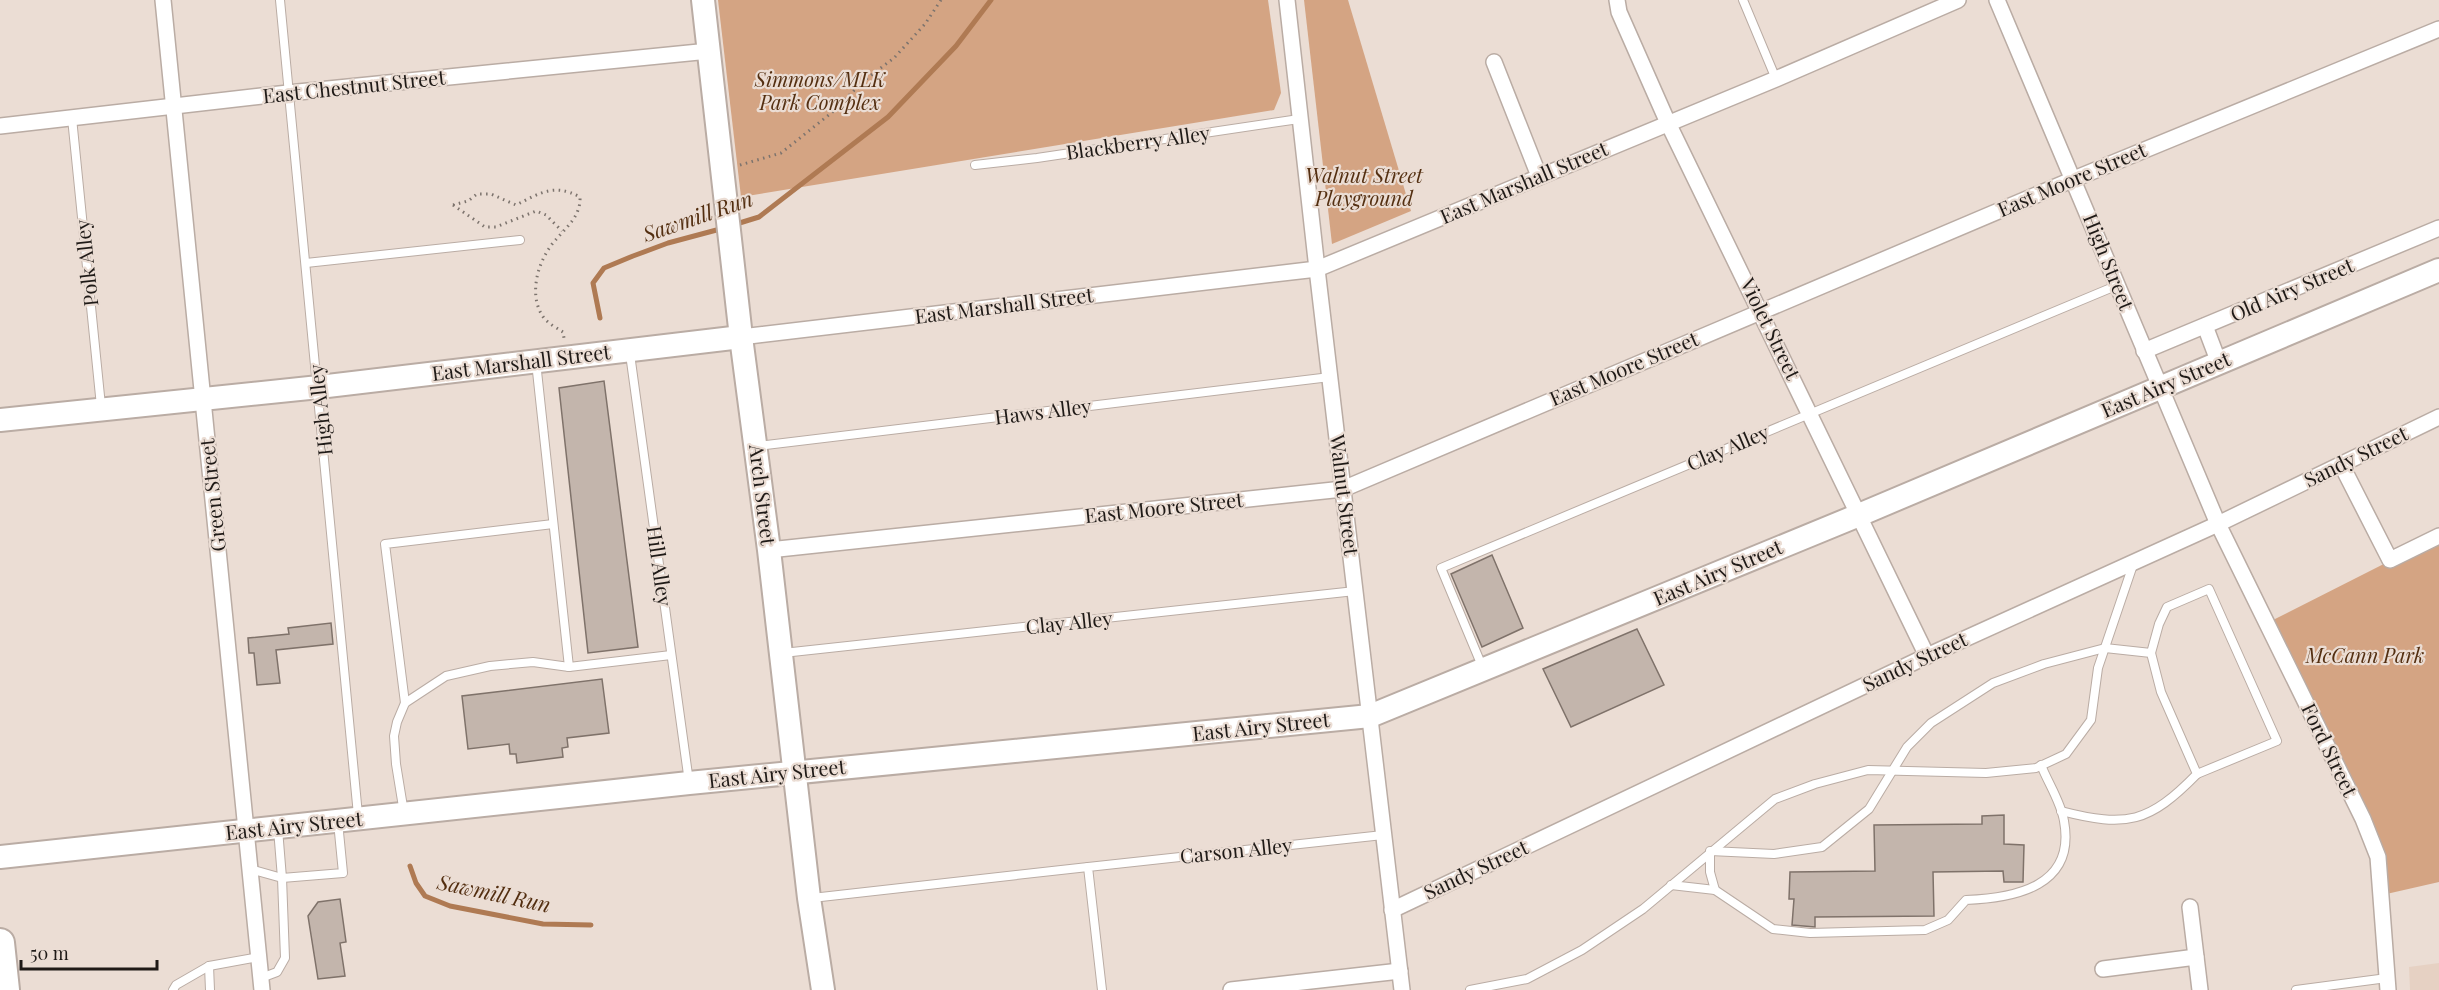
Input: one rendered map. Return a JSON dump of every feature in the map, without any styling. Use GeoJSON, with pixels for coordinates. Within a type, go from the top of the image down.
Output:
{"type":"FeatureCollection","features":[{"type":"Feature","properties":{"kind":"highway"},"geometry":{"type":"LineString","coordinates":[[0,943],[5,990]]}},
{"type":"Feature","properties":{"kind":"main road","name":"Arch Street"},"geometry":{"type":"LineString","coordinates":[[703,0],[724,170],[741,337],[796,772],[809,898],[823,990]]}},
{"type":"Feature","properties":{"kind":"main road","name":"East Airy Street"},"geometry":{"type":"LineString","coordinates":[[0,857],[689,783],[1370,716],[1859,515],[2439,270]]}},
{"type":"Feature","properties":{"kind":"main road","name":"East Marshall Street"},"geometry":{"type":"LineString","coordinates":[[0,420],[319,387],[741,337]]}},
{"type":"Feature","properties":{"kind":"street","name":"Green Street"},"geometry":{"type":"LineString","coordinates":[[163,0],[262,984]]}},
{"type":"Feature","properties":{"kind":"street","name":"Walnut Street"},"geometry":{"type":"LineString","coordinates":[[1287,0],[1299,119],[1402,990]]}},
{"type":"Feature","properties":{"kind":"street","name":"Violet Street"},"geometry":{"type":"LineString","coordinates":[[1617,0],[1619,12],[1668,123],[1927,656]]}},
{"type":"Feature","properties":{"kind":"street","name":"East Marshall Street"},"geometry":{"type":"LineString","coordinates":[[741,337],[1317,269],[1776,79],[1958,0]]}},
{"type":"Feature","properties":{"kind":"street","name":"High Street"},"geometry":{"type":"LineString","coordinates":[[1997,0],[2218,524]]}},
{"type":"Feature","properties":{"kind":"street","name":"East Moore Street"},"geometry":{"type":"LineString","coordinates":[[769,550],[1343,489],[2074,179],[2439,29]]}},
{"type":"Feature","properties":{"kind":"street","name":"East Chestnut Street"},"geometry":{"type":"LineString","coordinates":[[0,126],[288,93],[709,51]]}},
{"type":"Feature","properties":{"kind":"street"},"geometry":{"type":"LineString","coordinates":[[1494,62],[1539,176]]}},
{"type":"Feature","properties":{"kind":"street","name":"Old Airy Street"},"geometry":{"type":"LineString","coordinates":[[2144,351],[2439,228]]}},
{"type":"Feature","properties":{"kind":"street"},"geometry":{"type":"LineString","coordinates":[[2205,326],[2219,363]]}},
{"type":"Feature","properties":{"kind":"street","name":"Sandy Street"},"geometry":{"type":"LineString","coordinates":[[1392,910],[1927,656],[2218,524],[2439,417]]}},
{"type":"Feature","properties":{"kind":"street"},"geometry":{"type":"LineString","coordinates":[[2341,465],[2390,560],[2439,536]]}},
{"type":"Feature","properties":{"kind":"street","name":"Ford Street"},"geometry":{"type":"LineString","coordinates":[[2218,524],[2363,819],[2378,857],[2387,984]]}},
{"type":"Feature","properties":{"kind":"street"},"geometry":{"type":"LineString","coordinates":[[2190,907],[2200,990]]}},
{"type":"Feature","properties":{"kind":"street"},"geometry":{"type":"LineString","coordinates":[[2103,969],[2196,957]]}},
{"type":"Feature","properties":{"kind":"street"},"geometry":{"type":"LineString","coordinates":[[1231,990],[1400,971]]}},
{"type":"Feature","properties":{"kind":"lane","name":"High Alley"},"geometry":{"type":"LineString","coordinates":[[280,0],[319,387],[348,821],[343,873],[282,878]]}},
{"type":"Feature","properties":{"kind":"lane"},"geometry":{"type":"LineString","coordinates":[[1743,0],[1776,79]]}},
{"type":"Feature","properties":{"kind":"lane","name":"Polk Alley"},"geometry":{"type":"LineString","coordinates":[[72,118],[101,408]]}},
{"type":"Feature","properties":{"kind":"lane","name":"Blackberry Alley"},"geometry":{"type":"LineString","coordinates":[[975,165],[1299,119]]}},
{"type":"Feature","properties":{"kind":"lane"},"geometry":{"type":"LineString","coordinates":[[306,263],[520,240]]}},
{"type":"Feature","properties":{"kind":"lane","name":"Clay Alley"},"geometry":{"type":"LineString","coordinates":[[1484,670],[1441,568],[2118,285]]}},
{"type":"Feature","properties":{"kind":"lane","name":"Hill Alley"},"geometry":{"type":"LineString","coordinates":[[629,350],[689,783]]}},
{"type":"Feature","properties":{"kind":"lane"},"geometry":{"type":"LineString","coordinates":[[536,361],[569,668]]}},
{"type":"Feature","properties":{"kind":"lane","name":"Haws Alley"},"geometry":{"type":"LineString","coordinates":[[756,446],[1330,377]]}},
{"type":"Feature","properties":{"kind":"lane"},"geometry":{"type":"LineString","coordinates":[[404,814],[394,736],[405,704],[385,544],[553,524]]}},
{"type":"Feature","properties":{"kind":"lane"},"geometry":{"type":"LineString","coordinates":[[1470,990],[1527,979],[1582,950],[1643,909],[1775,798],[1815,783],[1868,770],[1986,773],[2036,768],[2066,754],[2091,720],[2098,668],[2134,562]]}},
{"type":"Feature","properties":{"kind":"lane"},"geometry":{"type":"LineString","coordinates":[[2061,811],[2106,821],[2123,821],[2142,817],[2163,805],[2197,774],[2277,741],[2209,590],[2167,607],[2159,624],[2151,653],[2161,692],[2197,774]]}},
{"type":"Feature","properties":{"kind":"lane","name":"Clay Alley"},"geometry":{"type":"LineString","coordinates":[[781,654],[1356,591]]}},
{"type":"Feature","properties":{"kind":"lane"},"geometry":{"type":"LineString","coordinates":[[1710,851],[1774,854],[1822,848],[1869,809],[1907,747],[1931,723],[1993,683],[2044,664],[2105,648],[2151,653]]}},
{"type":"Feature","properties":{"kind":"lane"},"geometry":{"type":"LineString","coordinates":[[405,704],[446,676],[490,666],[533,662],[569,668],[671,655]]}},
{"type":"Feature","properties":{"kind":"lane"},"geometry":{"type":"LineString","coordinates":[[1671,885],[1715,890],[1773,928],[1785,932],[1925,930],[1948,920],[1966,900],[1995,898],[2037,886],[2055,871],[2064,851],[2065,832],[2061,811],[2041,765]]}},
{"type":"Feature","properties":{"kind":"lane"},"geometry":{"type":"LineString","coordinates":[[262,984],[277,972],[285,958],[278,827]]}},
{"type":"Feature","properties":{"kind":"lane","name":"Carson Alley"},"geometry":{"type":"LineString","coordinates":[[809,898],[1383,835]]}},
{"type":"Feature","properties":{"kind":"lane"},"geometry":{"type":"LineString","coordinates":[[1710,851],[1710,872],[1715,890]]}},
{"type":"Feature","properties":{"kind":"lane"},"geometry":{"type":"LineString","coordinates":[[1088,867],[1102,990]]}},
{"type":"Feature","properties":{"kind":"lane"},"geometry":{"type":"LineString","coordinates":[[250,868],[282,878]]}},
{"type":"Feature","properties":{"kind":"lane"},"geometry":{"type":"LineString","coordinates":[[172,990],[176,985],[209,966],[259,957]]}},
{"type":"Feature","properties":{"kind":"lane"},"geometry":{"type":"LineString","coordinates":[[209,966],[210,990]]}},
{"type":"Feature","properties":{"kind":"lane"},"geometry":{"type":"LineString","coordinates":[[2296,990],[2387,984]]}},
{"type":"Feature","properties":{"kind":"path"},"geometry":{"type":"LineString","coordinates":[[724,170],[781,153],[800,139],[836,110],[862,82],[894,58],[925,24],[941,0]]}},
{"type":"Feature","properties":{"kind":"path"},"geometry":{"type":"LineString","coordinates":[[562,231],[546,214],[536,211],[496,227],[485,227],[453,204],[468,201],[477,194],[490,194],[516,205],[551,189],[568,190],[580,197],[580,207],[576,218],[548,249],[539,271],[535,292],[537,308],[546,321],[563,332],[569,357]]}},
{"type":"Feature","properties":{"kind":"shaded area"},"geometry":{"type":"Polygon","coordinates":[[[2439,963],[2439,990],[2410,990],[2409,967],[2439,963]]]}},
{"type":"Feature","properties":{"kind":"green space","name":"Simmons/MLK Park Complex"},"geometry":{"type":"Polygon","coordinates":[[[718,0],[1268,0],[1281,93],[1274,110],[741,197],[718,0]]]}},
{"type":"Feature","properties":{"kind":"green space","name":"Walnut Street Playground"},"geometry":{"type":"Polygon","coordinates":[[[1304,0],[1348,0],[1411,211],[1332,244],[1304,0]]]}},
{"type":"Feature","properties":{"kind":"green space","name":"McCann Park"},"geometry":{"type":"Polygon","coordinates":[[[2439,536],[2439,882],[2382,895],[2378,857],[2267,623],[2439,536]]]}},
{"type":"Feature","properties":{"kind":"building"},"geometry":{"type":"Polygon","coordinates":[[[604,381],[638,647],[588,653],[559,388],[604,381]]]}},
{"type":"Feature","properties":{"kind":"building"},"geometry":{"type":"Polygon","coordinates":[[[1492,555],[1523,628],[1482,647],[1451,574],[1492,555]]]}},
{"type":"Feature","properties":{"kind":"building"},"geometry":{"type":"Polygon","coordinates":[[[331,623],[333,644],[276,650],[280,683],[257,685],[254,653],[249,653],[248,638],[289,634],[288,628],[331,623]]]}},
{"type":"Feature","properties":{"kind":"building"},"geometry":{"type":"Polygon","coordinates":[[[1637,629],[1664,685],[1571,727],[1543,669],[1637,629]]]}},
{"type":"Feature","properties":{"kind":"building"},"geometry":{"type":"Polygon","coordinates":[[[602,679],[609,733],[567,738],[568,747],[562,748],[563,757],[517,763],[516,754],[510,754],[509,744],[468,749],[462,696],[602,679]]]}},
{"type":"Feature","properties":{"kind":"building"},"geometry":{"type":"Polygon","coordinates":[[[2004,815],[2004,844],[2024,845],[2023,882],[2004,882],[2003,871],[1933,872],[1934,916],[1815,917],[1815,927],[1792,925],[1794,899],[1789,899],[1790,872],[1875,871],[1874,825],[1982,824],[1982,816],[2004,815]]]}},
{"type":"Feature","properties":{"kind":"building"},"geometry":{"type":"Polygon","coordinates":[[[340,899],[346,942],[340,943],[345,976],[318,979],[308,916],[318,902],[340,899]]]}},
{"type":"Feature","properties":{"kind":"waterway","name":"Sawmill Run"},"geometry":{"type":"LineString","coordinates":[[733,225],[759,217],[888,117],[956,46],[991,0]]}},
{"type":"Feature","properties":{"kind":"waterway","name":"Sawmill Run"},"geometry":{"type":"LineString","coordinates":[[600,318],[593,283],[604,268],[668,243],[724,228]]}},
{"type":"Feature","properties":{"kind":"waterway","name":"Sawmill Run"},"geometry":{"type":"LineString","coordinates":[[410,866],[416,883],[425,896],[450,906],[543,924],[591,925]]}}]}
